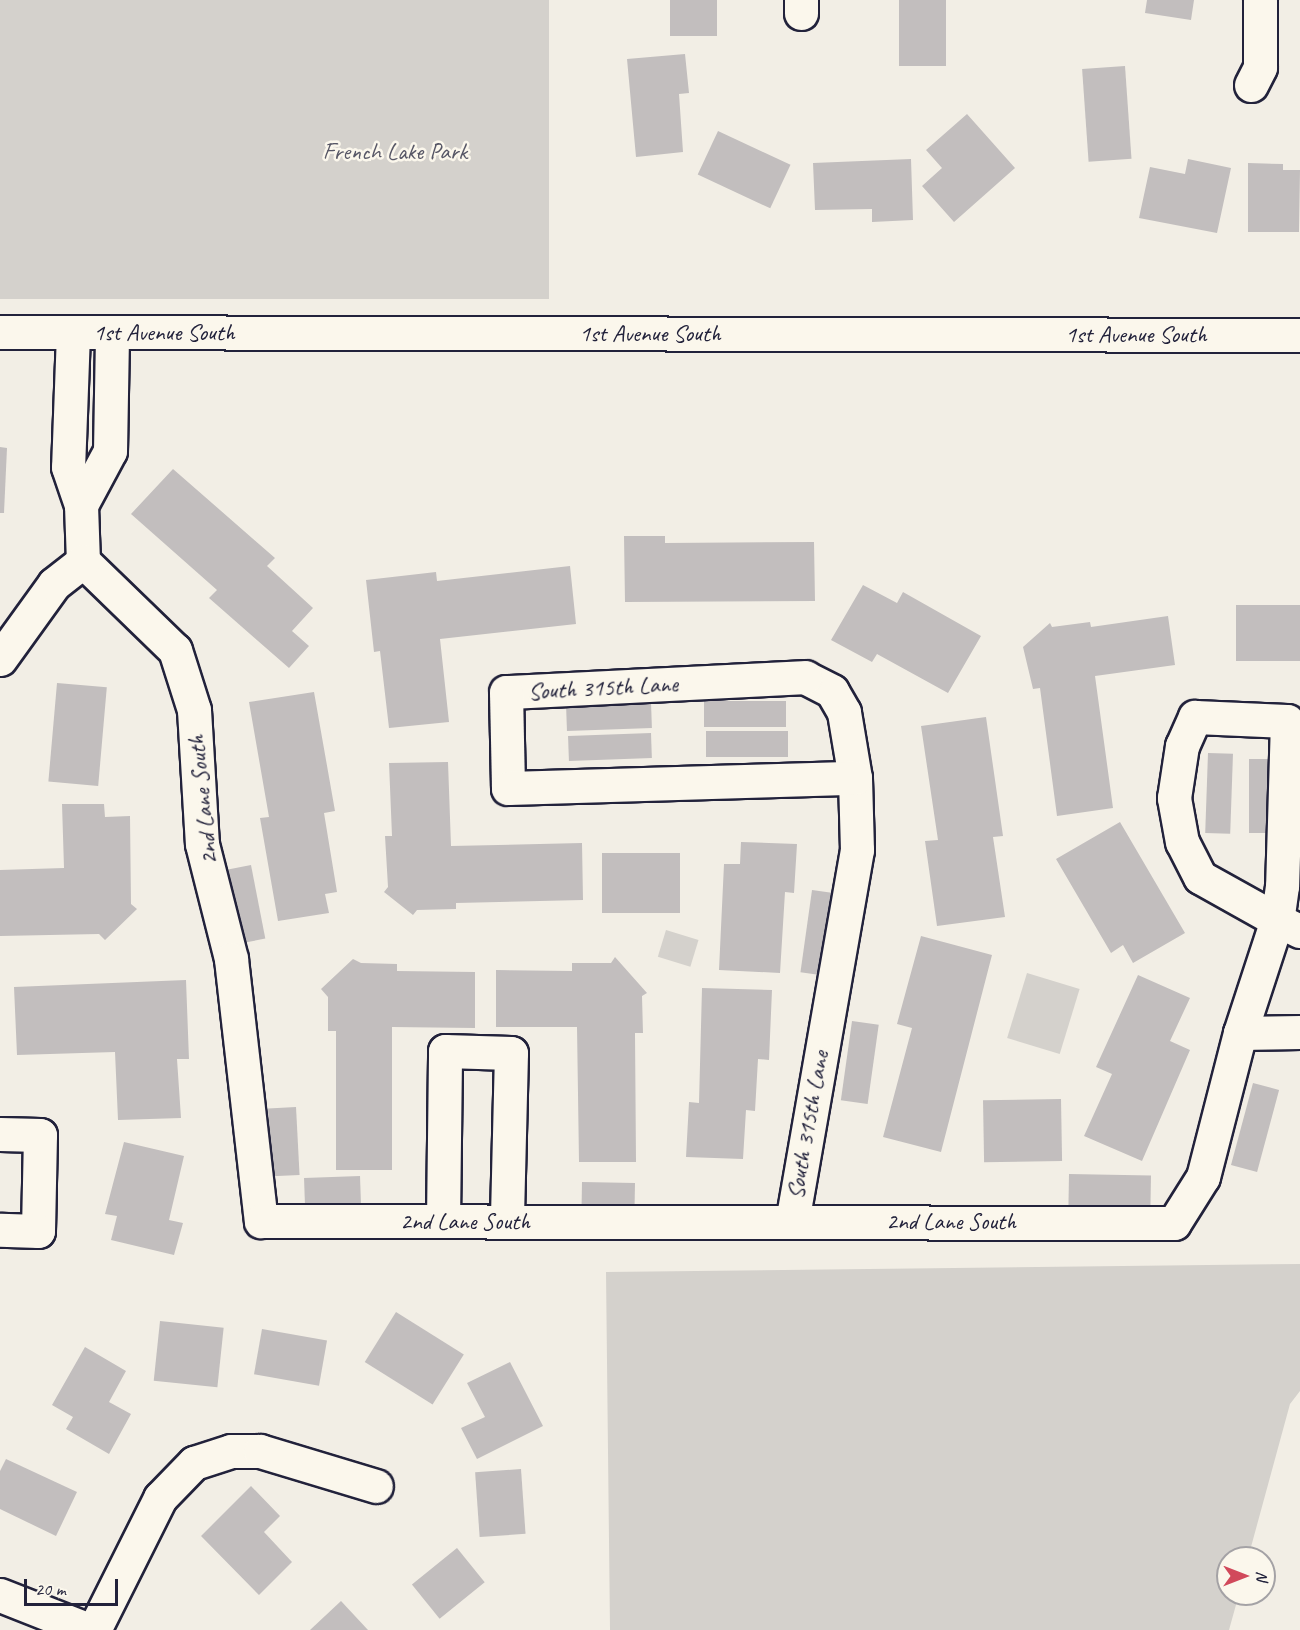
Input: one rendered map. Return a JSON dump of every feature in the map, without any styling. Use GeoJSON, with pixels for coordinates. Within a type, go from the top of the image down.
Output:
{"type":"FeatureCollection","features":[{"type":"Feature","properties":{"kind":"street"},"geometry":{"type":"LineString","coordinates":[[1251,85],[1260,67],[1260,0]]}},
{"type":"Feature","properties":{"kind":"street","name":"1st Avenue South"},"geometry":{"type":"LineString","coordinates":[[0,333],[1300,336]]}},
{"type":"Feature","properties":{"kind":"street"},"geometry":{"type":"LineString","coordinates":[[0,659],[54,584],[83,561],[81,505],[68,467],[73,333]]}},
{"type":"Feature","properties":{"kind":"street"},"geometry":{"type":"LineString","coordinates":[[81,505],[110,451],[112,333]]}},
{"type":"Feature","properties":{"kind":"street","name":"2nd Lane South"},"geometry":{"type":"LineString","coordinates":[[83,561],[175,650],[194,710],[202,844],[231,959],[261,1221],[1174,1223],[1203,1177],[1240,1033],[1288,925],[1282,886],[1287,721],[1195,717],[1182,746],[1174,798],[1182,842],[1200,877],[1288,925]]}},
{"type":"Feature","properties":{"kind":"street","name":"South 315th Lane"},"geometry":{"type":"LineString","coordinates":[[792,1222],[857,850],[855,778],[844,712],[832,691],[805,677],[506,692],[508,788],[855,778]]}},
{"type":"Feature","properties":{"kind":"street"},"geometry":{"type":"LineString","coordinates":[[1240,1033],[1300,1032]]}},
{"type":"Feature","properties":{"kind":"street"},"geometry":{"type":"LineString","coordinates":[[442,1221],[445,1051],[511,1053],[507,1222]]}},
{"type":"Feature","properties":{"kind":"street"},"geometry":{"type":"LineString","coordinates":[[0,1134],[40,1135],[38,1231],[0,1230]]}},
{"type":"Feature","properties":{"kind":"street"},"geometry":{"type":"LineString","coordinates":[[0,1595],[91,1630],[160,1498],[194,1463],[231,1451],[260,1450],[376,1486]]}},
{"type":"Feature","properties":{"kind":"green space","name":"French Lake Park"},"geometry":{"type":"Polygon","coordinates":[[[0,0],[549,0],[549,299],[0,299],[0,0]]]}},
{"type":"Feature","properties":{"kind":"green space"},"geometry":{"type":"Polygon","coordinates":[[[666,930],[699,940],[690,967],[658,957],[666,930]]]}},
{"type":"Feature","properties":{"kind":"green space"},"geometry":{"type":"Polygon","coordinates":[[[1027,973],[1080,989],[1060,1054],[1007,1038],[1027,973]]]}},
{"type":"Feature","properties":{"kind":"green space"},"geometry":{"type":"Polygon","coordinates":[[[1300,1264],[1300,1391],[1290,1404],[1251,1546],[1216,1546],[1216,1606],[1236,1606],[1229,1630],[610,1630],[606,1272],[1300,1264]]]}},
{"type":"Feature","properties":{"kind":"building"},"geometry":{"type":"Polygon","coordinates":[[[670,0],[717,0],[717,36],[670,36],[670,0]]]}},
{"type":"Feature","properties":{"kind":"building"},"geometry":{"type":"Polygon","coordinates":[[[899,0],[946,0],[946,66],[899,66],[899,0]]]}},
{"type":"Feature","properties":{"kind":"building"},"geometry":{"type":"Polygon","coordinates":[[[1147,0],[1194,0],[1191,20],[1145,13],[1147,0]]]}},
{"type":"Feature","properties":{"kind":"building"},"geometry":{"type":"Polygon","coordinates":[[[685,54],[689,93],[679,94],[683,152],[636,157],[627,59],[685,54]]]}},
{"type":"Feature","properties":{"kind":"building"},"geometry":{"type":"Polygon","coordinates":[[[1125,66],[1131,159],[1089,162],[1082,69],[1125,66]]]}},
{"type":"Feature","properties":{"kind":"building"},"geometry":{"type":"Polygon","coordinates":[[[967,114],[1015,168],[954,222],[922,186],[942,168],[926,150],[967,114]]]}},
{"type":"Feature","properties":{"kind":"building"},"geometry":{"type":"Polygon","coordinates":[[[718,131],[791,165],[770,208],[698,175],[718,131]]]}},
{"type":"Feature","properties":{"kind":"building"},"geometry":{"type":"Polygon","coordinates":[[[911,159],[913,220],[872,222],[872,209],[815,210],[813,163],[911,159]]]}},
{"type":"Feature","properties":{"kind":"building"},"geometry":{"type":"Polygon","coordinates":[[[1188,159],[1231,168],[1217,233],[1139,218],[1150,167],[1185,174],[1188,159]]]}},
{"type":"Feature","properties":{"kind":"building"},"geometry":{"type":"Polygon","coordinates":[[[1248,163],[1283,164],[1283,170],[1300,170],[1299,232],[1248,232],[1248,163]]]}},
{"type":"Feature","properties":{"kind":"building"},"geometry":{"type":"Polygon","coordinates":[[[0,447],[7,448],[4,513],[0,513],[0,447]]]}},
{"type":"Feature","properties":{"kind":"building"},"geometry":{"type":"Polygon","coordinates":[[[173,469],[275,558],[267,566],[313,608],[292,631],[309,646],[289,668],[209,598],[217,590],[131,514],[173,469]]]}},
{"type":"Feature","properties":{"kind":"building"},"geometry":{"type":"Polygon","coordinates":[[[624,536],[665,536],[665,543],[814,542],[815,601],[625,602],[624,536]]]}},
{"type":"Feature","properties":{"kind":"building"},"geometry":{"type":"Polygon","coordinates":[[[570,566],[576,624],[440,639],[449,722],[389,728],[380,651],[374,652],[366,580],[436,572],[437,581],[570,566]]]}},
{"type":"Feature","properties":{"kind":"building"},"geometry":{"type":"Polygon","coordinates":[[[863,585],[897,603],[903,592],[981,636],[948,693],[877,654],[872,662],[831,640],[863,585]]]}},
{"type":"Feature","properties":{"kind":"building"},"geometry":{"type":"Polygon","coordinates":[[[1236,605],[1300,605],[1300,661],[1236,661],[1236,605]]]}},
{"type":"Feature","properties":{"kind":"building"},"geometry":{"type":"Polygon","coordinates":[[[1168,616],[1175,665],[1095,676],[1113,808],[1057,816],[1040,688],[1033,689],[1023,647],[1050,623],[1052,627],[1090,622],[1091,627],[1168,616]]]}},
{"type":"Feature","properties":{"kind":"building"},"geometry":{"type":"Polygon","coordinates":[[[57,683],[107,687],[98,786],[48,782],[57,683]]]}},
{"type":"Feature","properties":{"kind":"building"},"geometry":{"type":"Polygon","coordinates":[[[314,692],[335,811],[324,813],[337,892],[325,894],[329,913],[278,921],[260,818],[269,817],[249,702],[314,692]]]}},
{"type":"Feature","properties":{"kind":"building"},"geometry":{"type":"Polygon","coordinates":[[[704,701],[786,701],[786,727],[704,727],[704,701]]]}},
{"type":"Feature","properties":{"kind":"building"},"geometry":{"type":"Polygon","coordinates":[[[651,702],[652,728],[567,731],[566,705],[651,702]]]}},
{"type":"Feature","properties":{"kind":"building"},"geometry":{"type":"Polygon","coordinates":[[[986,717],[1003,836],[993,837],[1005,917],[937,926],[925,841],[938,840],[921,726],[986,717]]]}},
{"type":"Feature","properties":{"kind":"building"},"geometry":{"type":"Polygon","coordinates":[[[706,731],[788,731],[788,757],[706,757],[706,731]]]}},
{"type":"Feature","properties":{"kind":"building"},"geometry":{"type":"Polygon","coordinates":[[[651,733],[652,758],[569,761],[568,736],[651,733]]]}},
{"type":"Feature","properties":{"kind":"building"},"geometry":{"type":"Polygon","coordinates":[[[1208,753],[1233,754],[1230,834],[1205,833],[1208,753]]]}},
{"type":"Feature","properties":{"kind":"building"},"geometry":{"type":"Polygon","coordinates":[[[1249,759],[1275,759],[1275,833],[1249,833],[1249,759]]]}},
{"type":"Feature","properties":{"kind":"building"},"geometry":{"type":"Polygon","coordinates":[[[448,762],[451,846],[582,843],[583,900],[456,903],[456,909],[417,910],[413,915],[384,892],[388,887],[385,836],[392,836],[389,763],[448,762]]]}},
{"type":"Feature","properties":{"kind":"building"},"geometry":{"type":"Polygon","coordinates":[[[62,804],[104,804],[105,817],[130,816],[131,904],[137,909],[105,940],[99,934],[0,936],[0,870],[64,868],[62,804]]]}},
{"type":"Feature","properties":{"kind":"building"},"geometry":{"type":"Polygon","coordinates":[[[1120,822],[1185,933],[1133,963],[1123,945],[1111,953],[1056,859],[1120,822]]]}},
{"type":"Feature","properties":{"kind":"building"},"geometry":{"type":"Polygon","coordinates":[[[741,842],[797,844],[794,893],[785,892],[780,973],[719,970],[724,864],[740,864],[741,842]]]}},
{"type":"Feature","properties":{"kind":"building"},"geometry":{"type":"Polygon","coordinates":[[[602,853],[680,853],[680,913],[602,913],[602,853]]]}},
{"type":"Feature","properties":{"kind":"building"},"geometry":{"type":"Polygon","coordinates":[[[251,865],[265,939],[240,944],[225,870],[251,865]]]}},
{"type":"Feature","properties":{"kind":"building"},"geometry":{"type":"Polygon","coordinates":[[[812,890],[839,894],[827,976],[800,972],[812,890]]]}},
{"type":"Feature","properties":{"kind":"building"},"geometry":{"type":"Polygon","coordinates":[[[921,936],[992,955],[941,1152],[883,1137],[912,1028],[897,1024],[921,936]]]}},
{"type":"Feature","properties":{"kind":"building"},"geometry":{"type":"Polygon","coordinates":[[[615,957],[647,993],[642,996],[643,1033],[635,1033],[636,1162],[579,1162],[577,1027],[496,1027],[496,970],[572,971],[572,963],[611,963],[615,957]]]}},
{"type":"Feature","properties":{"kind":"building"},"geometry":{"type":"Polygon","coordinates":[[[353,959],[361,963],[397,964],[397,971],[475,972],[475,1028],[392,1027],[392,1170],[336,1170],[336,1031],[328,1031],[328,997],[321,989],[353,959]]]}},
{"type":"Feature","properties":{"kind":"building"},"geometry":{"type":"Polygon","coordinates":[[[1138,975],[1190,998],[1170,1041],[1190,1050],[1142,1161],[1084,1136],[1112,1074],[1096,1067],[1138,975]]]}},
{"type":"Feature","properties":{"kind":"building"},"geometry":{"type":"Polygon","coordinates":[[[186,980],[189,1059],[177,1059],[181,1118],[118,1120],[115,1052],[17,1055],[14,987],[186,980]]]}},
{"type":"Feature","properties":{"kind":"building"},"geometry":{"type":"Polygon","coordinates":[[[702,988],[772,990],[769,1060],[758,1059],[755,1111],[746,1110],[743,1159],[686,1157],[689,1102],[699,1103],[702,988]]]}},
{"type":"Feature","properties":{"kind":"building"},"geometry":{"type":"Polygon","coordinates":[[[852,1021],[879,1025],[868,1104],[841,1100],[852,1021]]]}},
{"type":"Feature","properties":{"kind":"building"},"geometry":{"type":"Polygon","coordinates":[[[1253,1083],[1279,1090],[1257,1172],[1231,1165],[1253,1083]]]}},
{"type":"Feature","properties":{"kind":"building"},"geometry":{"type":"Polygon","coordinates":[[[1061,1099],[1062,1161],[984,1162],[983,1100],[1061,1099]]]}},
{"type":"Feature","properties":{"kind":"building"},"geometry":{"type":"Polygon","coordinates":[[[296,1107],[300,1175],[272,1176],[268,1108],[296,1107]]]}},
{"type":"Feature","properties":{"kind":"building"},"geometry":{"type":"Polygon","coordinates":[[[124,1142],[184,1156],[169,1220],[183,1223],[174,1255],[111,1240],[117,1216],[105,1214],[124,1142]]]}},
{"type":"Feature","properties":{"kind":"building"},"geometry":{"type":"Polygon","coordinates":[[[1069,1174],[1151,1175],[1150,1207],[1068,1206],[1069,1174]]]}},
{"type":"Feature","properties":{"kind":"building"},"geometry":{"type":"Polygon","coordinates":[[[360,1176],[361,1203],[305,1205],[304,1178],[360,1176]]]}},
{"type":"Feature","properties":{"kind":"building"},"geometry":{"type":"Polygon","coordinates":[[[582,1182],[635,1183],[635,1207],[582,1206],[582,1182]]]}},
{"type":"Feature","properties":{"kind":"building"},"geometry":{"type":"Polygon","coordinates":[[[396,1312],[464,1354],[433,1404],[365,1362],[396,1312]]]}},
{"type":"Feature","properties":{"kind":"building"},"geometry":{"type":"Polygon","coordinates":[[[160,1321],[224,1328],[217,1387],[154,1381],[160,1321]]]}},
{"type":"Feature","properties":{"kind":"building"},"geometry":{"type":"Polygon","coordinates":[[[262,1329],[327,1340],[319,1386],[254,1374],[262,1329]]]}},
{"type":"Feature","properties":{"kind":"building"},"geometry":{"type":"Polygon","coordinates":[[[85,1347],[126,1371],[109,1402],[131,1414],[109,1454],[66,1429],[73,1417],[52,1405],[85,1347]]]}},
{"type":"Feature","properties":{"kind":"building"},"geometry":{"type":"Polygon","coordinates":[[[510,1362],[543,1426],[477,1459],[461,1428],[485,1417],[467,1383],[510,1362]]]}},
{"type":"Feature","properties":{"kind":"building"},"geometry":{"type":"Polygon","coordinates":[[[6,1459],[77,1492],[56,1536],[0,1509],[0,1471],[6,1459]]]}},
{"type":"Feature","properties":{"kind":"building"},"geometry":{"type":"Polygon","coordinates":[[[521,1469],[526,1534],[480,1537],[475,1472],[521,1469]]]}},
{"type":"Feature","properties":{"kind":"building"},"geometry":{"type":"Polygon","coordinates":[[[251,1486],[280,1516],[264,1532],[292,1562],[259,1595],[201,1536],[251,1486]]]}},
{"type":"Feature","properties":{"kind":"building"},"geometry":{"type":"Polygon","coordinates":[[[457,1548],[485,1582],[440,1619],[412,1585],[457,1548]]]}},
{"type":"Feature","properties":{"kind":"building"},"geometry":{"type":"Polygon","coordinates":[[[341,1601],[368,1630],[310,1630],[341,1601]]]}}]}
